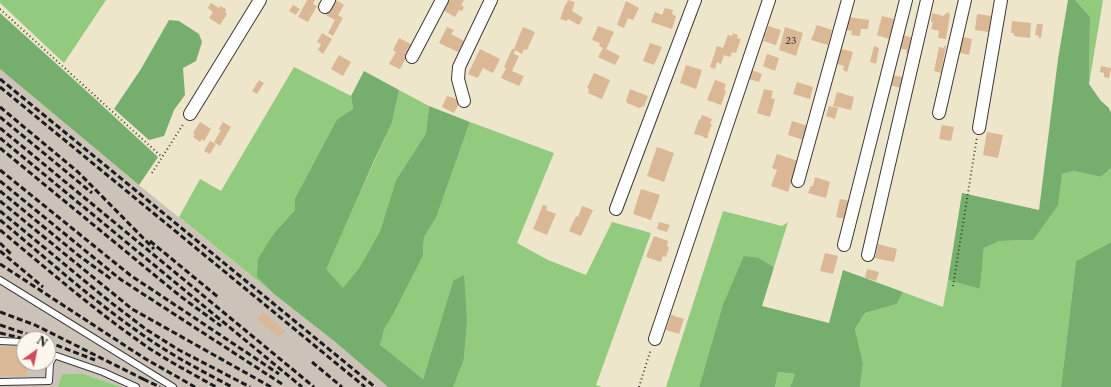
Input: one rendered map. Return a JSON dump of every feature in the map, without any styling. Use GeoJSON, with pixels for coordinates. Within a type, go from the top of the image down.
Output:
{"type":"FeatureCollection","features":[{"type":"Feature","properties":{"kind":"street"},"geometry":{"type":"LineString","coordinates":[[190,114],[260,0]]}},
{"type":"Feature","properties":{"kind":"street"},"geometry":{"type":"LineString","coordinates":[[412,57],[442,0]]}},
{"type":"Feature","properties":{"kind":"street"},"geometry":{"type":"LineString","coordinates":[[464,101],[458,79],[459,67],[491,0]]}},
{"type":"Feature","properties":{"kind":"street"},"geometry":{"type":"LineString","coordinates":[[616,209],[695,0]]}},
{"type":"Feature","properties":{"kind":"street"},"geometry":{"type":"LineString","coordinates":[[655,339],[769,0]]}},
{"type":"Feature","properties":{"kind":"street"},"geometry":{"type":"LineString","coordinates":[[798,181],[848,0]]}},
{"type":"Feature","properties":{"kind":"street"},"geometry":{"type":"LineString","coordinates":[[844,245],[906,0]]}},
{"type":"Feature","properties":{"kind":"street"},"geometry":{"type":"LineString","coordinates":[[868,255],[927,0]]}},
{"type":"Feature","properties":{"kind":"street"},"geometry":{"type":"LineString","coordinates":[[939,114],[965,0]]}},
{"type":"Feature","properties":{"kind":"street"},"geometry":{"type":"LineString","coordinates":[[979,128],[1001,0]]}},
{"type":"Feature","properties":{"kind":"lane"},"geometry":{"type":"LineString","coordinates":[[0,280],[173,387]]}},
{"type":"Feature","properties":{"kind":"lane"},"geometry":{"type":"LineString","coordinates":[[0,341],[16,342]]}},
{"type":"Feature","properties":{"kind":"lane"},"geometry":{"type":"LineString","coordinates":[[56,356],[103,372],[136,387]]}},
{"type":"Feature","properties":{"kind":"lane"},"geometry":{"type":"LineString","coordinates":[[0,382],[49,381],[50,371]]}},
{"type":"Feature","properties":{"kind":"path"},"geometry":{"type":"LineString","coordinates":[[0,10],[162,157]]}},
{"type":"Feature","properties":{"kind":"path"},"geometry":{"type":"LineString","coordinates":[[152,173],[190,114]]}},
{"type":"Feature","properties":{"kind":"path"},"geometry":{"type":"LineString","coordinates":[[953,286],[979,128]]}},
{"type":"Feature","properties":{"kind":"path"},"geometry":{"type":"LineString","coordinates":[[639,387],[655,339]]}},
{"type":"Feature","properties":{"kind":"shaded area"},"geometry":{"type":"Polygon","coordinates":[[[0,69],[139,185],[334,341],[388,387],[121,387],[84,374],[62,374],[58,387],[0,387],[0,69]]]}},
{"type":"Feature","properties":{"kind":"green space"},"geometry":{"type":"Polygon","coordinates":[[[0,0],[106,0],[64,63],[0,3],[0,0]]]}},
{"type":"Feature","properties":{"kind":"green space"},"geometry":{"type":"Polygon","coordinates":[[[1068,0],[1075,0],[1090,17],[1089,84],[1101,101],[1109,108],[1111,113],[1111,168],[1101,177],[1074,171],[1062,174],[1058,205],[1033,240],[1000,241],[984,248],[980,289],[948,280],[962,193],[1039,210],[1058,59],[1068,0]]]}},
{"type":"Feature","properties":{"kind":"green space"},"geometry":{"type":"Polygon","coordinates":[[[1075,0],[1103,0],[1089,84],[1090,17],[1075,0]]]}},
{"type":"Feature","properties":{"kind":"green space"},"geometry":{"type":"Polygon","coordinates":[[[0,13],[158,157],[139,185],[0,69],[0,13]]]}},
{"type":"Feature","properties":{"kind":"green space"},"geometry":{"type":"Polygon","coordinates":[[[169,20],[179,21],[199,34],[202,42],[196,61],[183,68],[185,95],[174,110],[164,136],[149,140],[114,109],[141,69],[169,20]]]}},
{"type":"Feature","properties":{"kind":"green space"},"geometry":{"type":"Polygon","coordinates":[[[294,67],[351,96],[353,109],[337,119],[295,198],[295,210],[274,233],[257,277],[274,294],[179,217],[200,179],[221,191],[294,67]]]}},
{"type":"Feature","properties":{"kind":"green space"},"geometry":{"type":"Polygon","coordinates":[[[364,71],[399,90],[392,123],[326,269],[343,288],[359,268],[380,231],[396,180],[426,133],[429,106],[470,122],[436,218],[424,237],[423,256],[394,313],[384,329],[380,345],[423,379],[453,281],[464,275],[467,323],[464,359],[453,387],[388,387],[334,341],[274,294],[257,277],[258,259],[274,233],[295,210],[295,198],[337,119],[353,109],[351,96],[364,71]]]}},
{"type":"Feature","properties":{"kind":"green space"},"geometry":{"type":"Polygon","coordinates":[[[399,90],[429,106],[426,133],[396,180],[380,231],[359,268],[343,289],[325,269],[392,123],[399,90]]]}},
{"type":"Feature","properties":{"kind":"green space"},"geometry":{"type":"Polygon","coordinates":[[[470,122],[554,153],[517,243],[548,260],[586,275],[612,222],[651,233],[596,385],[602,387],[452,387],[464,359],[467,323],[453,281],[423,379],[380,346],[383,329],[394,313],[423,256],[424,237],[436,218],[470,122]]]}},
{"type":"Feature","properties":{"kind":"green space"},"geometry":{"type":"Polygon","coordinates":[[[1111,168],[1111,242],[1076,261],[1061,387],[860,387],[863,363],[855,329],[865,313],[897,304],[903,292],[943,307],[948,280],[980,289],[984,248],[1000,241],[1033,240],[1062,174],[1074,171],[1101,177],[1111,168]]]}},
{"type":"Feature","properties":{"kind":"green space"},"geometry":{"type":"Polygon","coordinates":[[[723,211],[782,226],[788,222],[774,267],[759,258],[722,307],[699,387],[666,387],[723,211]]]}},
{"type":"Feature","properties":{"kind":"green space"},"geometry":{"type":"Polygon","coordinates":[[[1111,242],[1111,387],[1061,387],[1076,261],[1111,242]]]}},
{"type":"Feature","properties":{"kind":"green space"},"geometry":{"type":"Polygon","coordinates":[[[744,256],[759,258],[774,267],[762,306],[829,323],[843,270],[903,292],[897,304],[865,313],[855,329],[863,363],[860,387],[790,387],[795,374],[778,372],[775,387],[699,387],[722,307],[744,256]]]}},
{"type":"Feature","properties":{"kind":"green space"},"geometry":{"type":"Polygon","coordinates":[[[778,372],[795,374],[790,387],[775,387],[778,372]]]}},
{"type":"Feature","properties":{"kind":"green space"},"geometry":{"type":"Polygon","coordinates":[[[62,374],[84,374],[121,387],[58,387],[62,374]]]}},
{"type":"Feature","properties":{"kind":"building"},"geometry":{"type":"Polygon","coordinates":[[[307,0],[315,0],[313,4],[317,6],[308,22],[298,17],[307,0]]]}},
{"type":"Feature","properties":{"kind":"building"},"geometry":{"type":"Polygon","coordinates":[[[333,0],[336,0],[344,5],[338,15],[343,18],[333,36],[328,33],[335,20],[326,15],[333,0]]]}},
{"type":"Feature","properties":{"kind":"building"},"geometry":{"type":"Polygon","coordinates":[[[449,0],[464,0],[461,5],[464,7],[462,11],[459,10],[455,17],[443,10],[449,0]]]}},
{"type":"Feature","properties":{"kind":"building"},"geometry":{"type":"Polygon","coordinates":[[[568,0],[575,2],[572,11],[583,18],[579,25],[568,19],[567,21],[560,19],[568,0]]]}},
{"type":"Feature","properties":{"kind":"building"},"geometry":{"type":"Polygon","coordinates":[[[626,1],[639,8],[633,20],[628,18],[624,28],[617,25],[626,1]]]}},
{"type":"Feature","properties":{"kind":"building"},"geometry":{"type":"Polygon","coordinates":[[[211,3],[219,8],[220,6],[226,9],[225,12],[227,14],[220,25],[209,18],[213,12],[208,8],[211,3]]]}},
{"type":"Feature","properties":{"kind":"building"},"geometry":{"type":"Polygon","coordinates":[[[293,5],[300,9],[296,15],[289,11],[293,5]]]}},
{"type":"Feature","properties":{"kind":"building"},"geometry":{"type":"Polygon","coordinates":[[[665,8],[673,10],[672,14],[676,16],[672,29],[651,22],[655,12],[662,15],[665,8]]]}},
{"type":"Feature","properties":{"kind":"building"},"geometry":{"type":"Polygon","coordinates":[[[948,12],[950,15],[946,39],[938,38],[939,31],[931,29],[933,22],[931,22],[932,13],[943,16],[948,12]]]}},
{"type":"Feature","properties":{"kind":"building"},"geometry":{"type":"Polygon","coordinates":[[[977,14],[992,16],[992,30],[989,32],[975,30],[977,14]]]}},
{"type":"Feature","properties":{"kind":"building"},"geometry":{"type":"Polygon","coordinates":[[[882,16],[894,19],[889,39],[877,35],[882,16]]]}},
{"type":"Feature","properties":{"kind":"building"},"geometry":{"type":"Polygon","coordinates":[[[848,17],[869,20],[868,29],[861,29],[860,36],[851,35],[852,31],[846,30],[848,17]]]}},
{"type":"Feature","properties":{"kind":"building"},"geometry":{"type":"Polygon","coordinates":[[[1012,21],[1031,23],[1030,38],[1014,36],[1014,33],[1011,33],[1012,21]]]}},
{"type":"Feature","properties":{"kind":"building"},"geometry":{"type":"Polygon","coordinates":[[[1037,24],[1043,24],[1041,38],[1038,38],[1039,36],[1035,35],[1037,24]]]}},
{"type":"Feature","properties":{"kind":"building"},"geometry":{"type":"Polygon","coordinates":[[[817,25],[832,30],[828,45],[811,40],[817,25]]]}},
{"type":"Feature","properties":{"kind":"building"},"geometry":{"type":"Polygon","coordinates":[[[598,26],[614,32],[606,49],[620,56],[615,65],[598,57],[603,48],[599,46],[600,43],[592,40],[598,26]]]}},
{"type":"Feature","properties":{"kind":"building"},"geometry":{"type":"Polygon","coordinates":[[[768,26],[781,30],[776,45],[763,41],[765,37],[761,36],[763,32],[766,33],[768,26]]]}},
{"type":"Feature","properties":{"kind":"building"},"geometry":{"type":"Polygon","coordinates":[[[447,27],[454,30],[451,34],[464,41],[458,52],[439,43],[447,27]]]}},
{"type":"Feature","properties":{"kind":"building"},"geometry":{"type":"Polygon","coordinates":[[[523,27],[535,32],[527,50],[524,49],[522,54],[515,50],[514,54],[519,56],[512,71],[524,76],[519,86],[501,78],[506,68],[504,67],[512,49],[514,49],[523,27]]]}},
{"type":"Feature","properties":{"kind":"building"},"geometry":{"type":"Polygon","coordinates":[[[785,27],[803,33],[796,56],[779,50],[785,27]]]}},
{"type":"Feature","properties":{"kind":"building"},"geometry":{"type":"Polygon","coordinates":[[[322,33],[332,39],[323,54],[318,50],[321,44],[317,42],[322,33]]]}},
{"type":"Feature","properties":{"kind":"building"},"geometry":{"type":"Polygon","coordinates":[[[733,33],[738,35],[737,38],[741,39],[736,53],[732,52],[730,57],[724,55],[721,64],[717,62],[715,69],[710,67],[717,46],[723,48],[728,35],[732,36],[733,33]]]}},
{"type":"Feature","properties":{"kind":"building"},"geometry":{"type":"Polygon","coordinates":[[[901,35],[915,38],[912,55],[906,53],[907,50],[898,48],[901,35]]]}},
{"type":"Feature","properties":{"kind":"building"},"geometry":{"type":"Polygon","coordinates":[[[959,36],[972,39],[969,55],[956,52],[959,36]]]}},
{"type":"Feature","properties":{"kind":"building"},"geometry":{"type":"Polygon","coordinates":[[[399,38],[413,45],[400,69],[389,64],[396,52],[393,50],[399,38]]]}},
{"type":"Feature","properties":{"kind":"building"},"geometry":{"type":"Polygon","coordinates":[[[650,43],[662,47],[654,65],[643,61],[650,43]]]}},
{"type":"Feature","properties":{"kind":"building"},"geometry":{"type":"Polygon","coordinates":[[[874,46],[879,48],[876,64],[870,62],[874,46]]]}},
{"type":"Feature","properties":{"kind":"building"},"geometry":{"type":"Polygon","coordinates":[[[944,46],[946,46],[941,73],[934,71],[939,47],[944,48],[944,46]]]}},
{"type":"Feature","properties":{"kind":"building"},"geometry":{"type":"Polygon","coordinates":[[[838,48],[853,52],[847,72],[843,70],[844,66],[834,63],[838,48]]]}},
{"type":"Feature","properties":{"kind":"building"},"geometry":{"type":"Polygon","coordinates":[[[480,49],[500,59],[493,73],[483,68],[478,78],[468,74],[480,49]]]}},
{"type":"Feature","properties":{"kind":"building"},"geometry":{"type":"Polygon","coordinates":[[[767,54],[779,58],[775,71],[763,66],[767,54]]]}},
{"type":"Feature","properties":{"kind":"building"},"geometry":{"type":"Polygon","coordinates":[[[339,55],[351,62],[343,76],[331,69],[339,55]]]}},
{"type":"Feature","properties":{"kind":"building"},"geometry":{"type":"Polygon","coordinates":[[[686,65],[702,70],[696,89],[680,83],[686,65]]]}},
{"type":"Feature","properties":{"kind":"building"},"geometry":{"type":"Polygon","coordinates":[[[1101,66],[1111,68],[1109,78],[1104,77],[1104,73],[1100,72],[1101,66]]]}},
{"type":"Feature","properties":{"kind":"building"},"geometry":{"type":"Polygon","coordinates":[[[752,70],[762,74],[759,82],[749,79],[752,70]]]}},
{"type":"Feature","properties":{"kind":"building"},"geometry":{"type":"Polygon","coordinates":[[[594,73],[610,80],[602,99],[588,93],[589,89],[587,88],[594,73]]]}},
{"type":"Feature","properties":{"kind":"building"},"geometry":{"type":"Polygon","coordinates":[[[892,75],[907,78],[900,88],[890,85],[892,75]]]}},
{"type":"Feature","properties":{"kind":"building"},"geometry":{"type":"Polygon","coordinates":[[[259,80],[264,83],[257,94],[252,91],[259,80]]]}},
{"type":"Feature","properties":{"kind":"building"},"geometry":{"type":"Polygon","coordinates":[[[715,80],[726,84],[724,90],[726,91],[721,105],[707,100],[715,80]]]}},
{"type":"Feature","properties":{"kind":"building"},"geometry":{"type":"Polygon","coordinates":[[[797,82],[813,87],[810,99],[793,94],[797,82]]]}},
{"type":"Feature","properties":{"kind":"building"},"geometry":{"type":"Polygon","coordinates":[[[630,89],[648,96],[644,106],[639,108],[627,103],[626,101],[630,89]]]}},
{"type":"Feature","properties":{"kind":"building"},"geometry":{"type":"Polygon","coordinates":[[[764,89],[773,91],[771,98],[775,99],[770,117],[757,113],[764,89]]]}},
{"type":"Feature","properties":{"kind":"building"},"geometry":{"type":"Polygon","coordinates":[[[837,92],[854,97],[851,110],[833,106],[837,92]]]}},
{"type":"Feature","properties":{"kind":"building"},"geometry":{"type":"Polygon","coordinates":[[[447,96],[460,102],[454,113],[442,107],[447,96]]]}},
{"type":"Feature","properties":{"kind":"building"},"geometry":{"type":"Polygon","coordinates":[[[829,106],[838,108],[835,119],[826,116],[829,106]]]}},
{"type":"Feature","properties":{"kind":"building"},"geometry":{"type":"Polygon","coordinates":[[[702,115],[712,119],[708,138],[694,134],[699,119],[700,120],[702,115]]]}},
{"type":"Feature","properties":{"kind":"building"},"geometry":{"type":"Polygon","coordinates":[[[792,121],[811,127],[807,141],[788,135],[792,121]]]}},
{"type":"Feature","properties":{"kind":"building"},"geometry":{"type":"Polygon","coordinates":[[[200,122],[211,129],[204,141],[202,139],[200,142],[193,137],[195,134],[193,133],[200,122]]]}},
{"type":"Feature","properties":{"kind":"building"},"geometry":{"type":"Polygon","coordinates":[[[223,122],[231,127],[220,146],[214,142],[221,130],[219,129],[223,122]]]}},
{"type":"Feature","properties":{"kind":"building"},"geometry":{"type":"Polygon","coordinates":[[[942,125],[954,127],[951,141],[939,139],[942,125]]]}},
{"type":"Feature","properties":{"kind":"building"},"geometry":{"type":"Polygon","coordinates":[[[987,132],[1003,135],[998,158],[983,155],[987,132]]]}},
{"type":"Feature","properties":{"kind":"building"},"geometry":{"type":"Polygon","coordinates":[[[210,141],[216,144],[210,154],[204,151],[210,141]]]}},
{"type":"Feature","properties":{"kind":"building"},"geometry":{"type":"Polygon","coordinates":[[[657,147],[674,153],[664,182],[647,176],[657,147]]]}},
{"type":"Feature","properties":{"kind":"building"},"geometry":{"type":"Polygon","coordinates":[[[777,154],[798,161],[788,192],[771,186],[777,170],[772,168],[777,154]]]}},
{"type":"Feature","properties":{"kind":"building"},"geometry":{"type":"Polygon","coordinates":[[[815,177],[830,182],[826,198],[808,193],[811,186],[813,186],[815,177]]]}},
{"type":"Feature","properties":{"kind":"building"},"geometry":{"type":"Polygon","coordinates":[[[641,189],[660,195],[651,220],[633,214],[641,189]]]}},
{"type":"Feature","properties":{"kind":"building"},"geometry":{"type":"Polygon","coordinates":[[[840,199],[850,201],[846,219],[836,217],[840,199]]]}},
{"type":"Feature","properties":{"kind":"building"},"geometry":{"type":"Polygon","coordinates":[[[543,205],[547,206],[546,210],[556,214],[547,235],[533,229],[543,205]]]}},
{"type":"Feature","properties":{"kind":"building"},"geometry":{"type":"Polygon","coordinates":[[[582,206],[593,210],[581,236],[569,231],[576,216],[578,217],[582,206]]]}},
{"type":"Feature","properties":{"kind":"building"},"geometry":{"type":"Polygon","coordinates":[[[659,222],[670,225],[667,232],[657,229],[659,222]]]}},
{"type":"Feature","properties":{"kind":"building"},"geometry":{"type":"Polygon","coordinates":[[[654,236],[668,241],[667,246],[669,247],[666,257],[663,256],[661,262],[646,257],[654,236]]]}},
{"type":"Feature","properties":{"kind":"building"},"geometry":{"type":"Polygon","coordinates":[[[878,244],[897,249],[894,262],[875,258],[878,244]]]}},
{"type":"Feature","properties":{"kind":"building"},"geometry":{"type":"Polygon","coordinates":[[[825,253],[838,256],[833,274],[820,271],[825,253]]]}},
{"type":"Feature","properties":{"kind":"building"},"geometry":{"type":"Polygon","coordinates":[[[867,269],[879,272],[876,281],[865,278],[867,269]]]}},
{"type":"Feature","properties":{"kind":"building"},"geometry":{"type":"Polygon","coordinates":[[[263,312],[285,331],[279,337],[257,319],[263,312]]]}},
{"type":"Feature","properties":{"kind":"building"},"geometry":{"type":"Polygon","coordinates":[[[671,315],[684,319],[679,334],[666,330],[671,315]]]}},
{"type":"Feature","properties":{"kind":"building"},"geometry":{"type":"Polygon","coordinates":[[[16,346],[16,371],[27,371],[27,376],[0,376],[0,347],[16,346]]]}},
{"type":"Feature","properties":{"kind":"railway"},"geometry":{"type":"LineString","coordinates":[[0,79],[375,387]]}},
{"type":"Feature","properties":{"kind":"railway"},"geometry":{"type":"LineString","coordinates":[[0,87],[365,387]]}},
{"type":"Feature","properties":{"kind":"railway"},"geometry":{"type":"LineString","coordinates":[[0,107],[78,172],[154,249]]}},
{"type":"Feature","properties":{"kind":"railway"},"geometry":{"type":"LineString","coordinates":[[0,117],[92,193]]}},
{"type":"Feature","properties":{"kind":"railway"},"geometry":{"type":"LineString","coordinates":[[0,128],[314,387]]}},
{"type":"Feature","properties":{"kind":"railway"},"geometry":{"type":"LineString","coordinates":[[0,138],[302,387]]}},
{"type":"Feature","properties":{"kind":"railway"},"geometry":{"type":"LineString","coordinates":[[0,148],[180,296],[221,326]]}},
{"type":"Feature","properties":{"kind":"railway"},"geometry":{"type":"LineString","coordinates":[[0,170],[130,275],[279,374]]}},
{"type":"Feature","properties":{"kind":"railway"},"geometry":{"type":"LineString","coordinates":[[0,181],[120,279],[282,384]]}},
{"type":"Feature","properties":{"kind":"railway"},"geometry":{"type":"LineString","coordinates":[[0,191],[78,255],[111,279]]}},
{"type":"Feature","properties":{"kind":"railway"},"geometry":{"type":"LineString","coordinates":[[0,201],[132,309],[271,387]]}},
{"type":"Feature","properties":{"kind":"railway"},"geometry":{"type":"LineString","coordinates":[[0,211],[109,301],[147,330],[179,350],[250,387]]}},
{"type":"Feature","properties":{"kind":"railway"},"geometry":{"type":"LineString","coordinates":[[0,220],[86,292],[151,341],[173,355],[232,387]]}},
{"type":"Feature","properties":{"kind":"railway"},"geometry":{"type":"LineString","coordinates":[[0,230],[124,331],[161,356],[216,387]]}},
{"type":"Feature","properties":{"kind":"railway"},"geometry":{"type":"LineString","coordinates":[[150,241],[218,297]]}},
{"type":"Feature","properties":{"kind":"railway"},"geometry":{"type":"LineString","coordinates":[[0,243],[12,255]]}},
{"type":"Feature","properties":{"kind":"railway"},"geometry":{"type":"LineString","coordinates":[[0,251],[43,287]]}},
{"type":"Feature","properties":{"kind":"railway"},"geometry":{"type":"LineString","coordinates":[[0,264],[144,358],[195,387]]}},
{"type":"Feature","properties":{"kind":"railway"},"geometry":{"type":"LineString","coordinates":[[0,312],[35,325],[147,381]]}},
{"type":"Feature","properties":{"kind":"railway"},"geometry":{"type":"LineString","coordinates":[[0,325],[18,331]]}},
{"type":"Feature","properties":{"kind":"railway"},"geometry":{"type":"LineString","coordinates":[[0,333],[16,337]]}},
{"type":"Feature","properties":{"kind":"railway"},"geometry":{"type":"LineString","coordinates":[[56,345],[95,360]]}},
{"type":"Feature","properties":{"kind":"railway"},"geometry":{"type":"LineString","coordinates":[[312,362],[342,387]]}},
{"type":"Feature","properties":{"kind":"railway"},"geometry":{"type":"LineString","coordinates":[[143,379],[160,387]]}}]}
